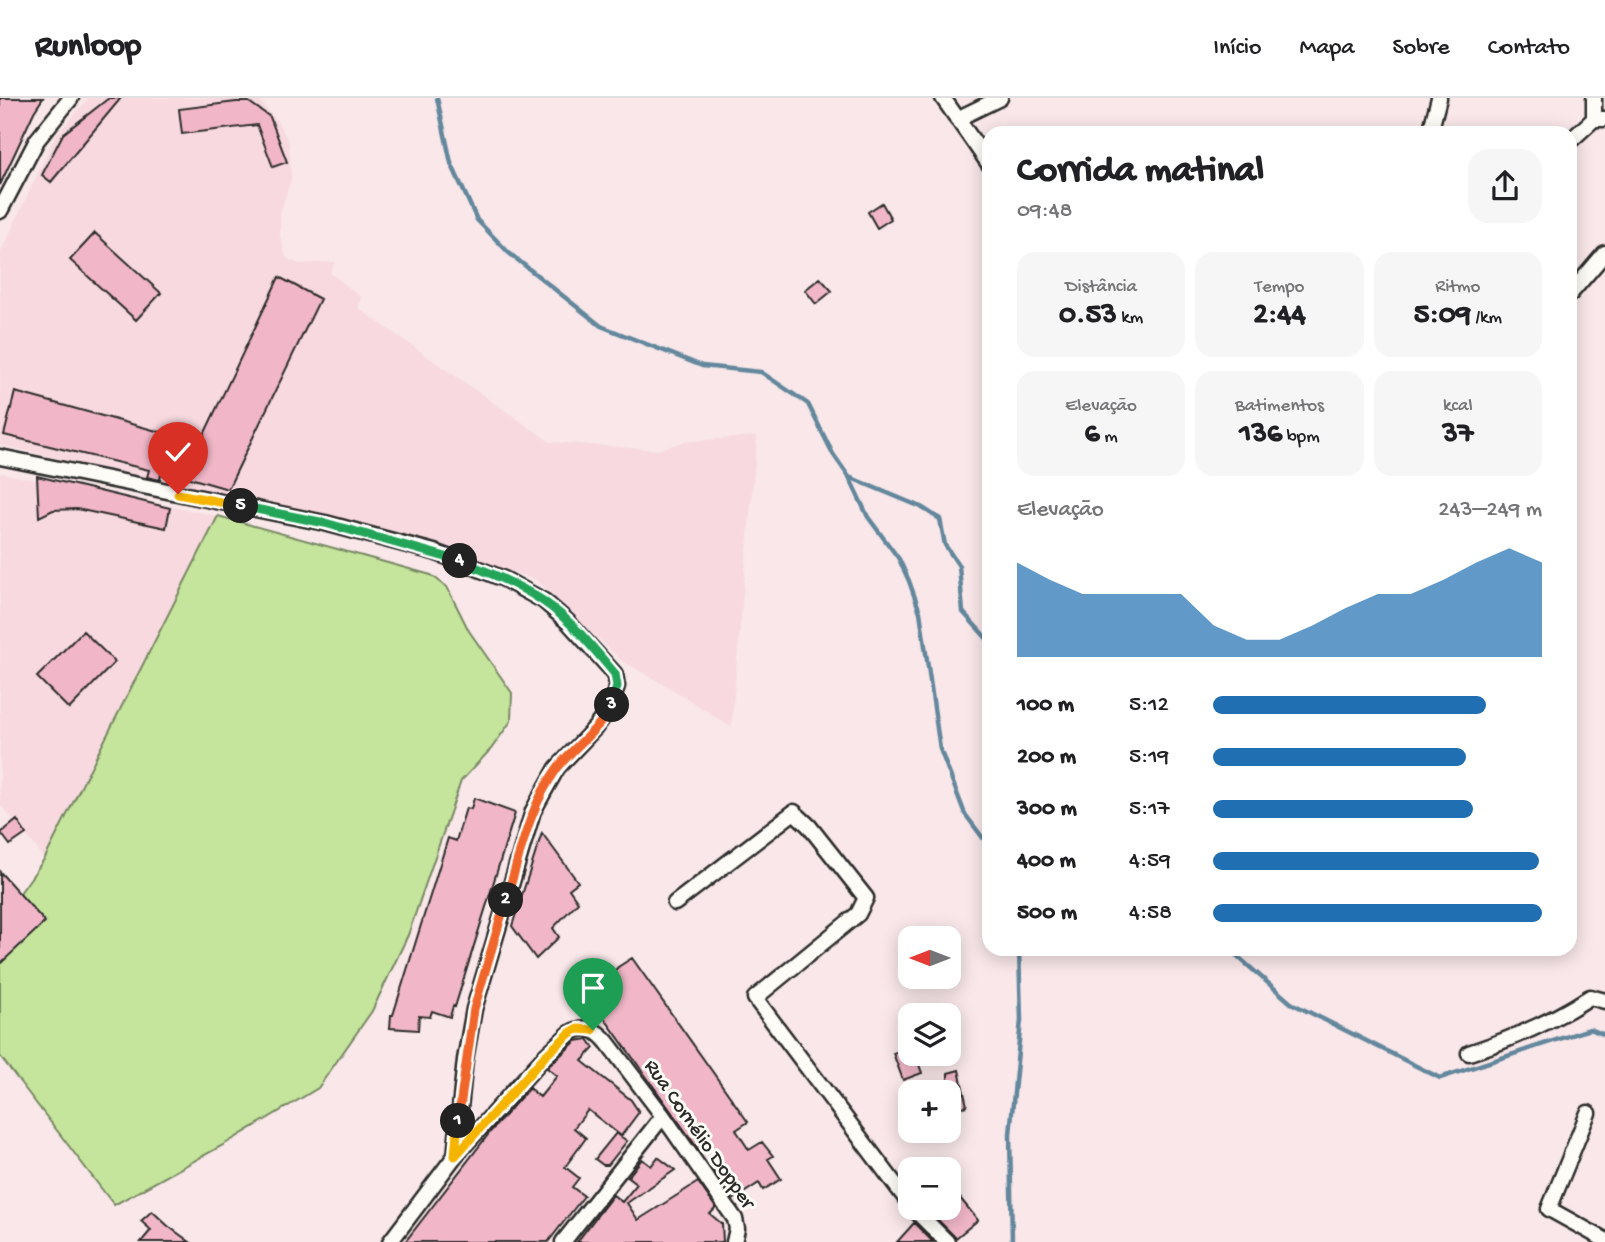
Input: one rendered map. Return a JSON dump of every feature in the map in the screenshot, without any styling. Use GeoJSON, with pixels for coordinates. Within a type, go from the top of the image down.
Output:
{"type":"FeatureCollection","features":[{"type":"Feature","properties":{"kind":"street"},"geometry":{"type":"LineString","coordinates":[[0,211],[37,140],[71,98]]}},
{"type":"Feature","properties":{"kind":"street"},"geometry":{"type":"LineString","coordinates":[[943,98],[982,154]]}},
{"type":"Feature","properties":{"kind":"street"},"geometry":{"type":"LineString","coordinates":[[957,119],[1000,98]]}},
{"type":"Feature","properties":{"kind":"street"},"geometry":{"type":"LineString","coordinates":[[1432,126],[1440,98]]}},
{"type":"Feature","properties":{"kind":"street"},"geometry":{"type":"LineString","coordinates":[[1577,136],[1600,119],[1594,98]]}},
{"type":"Feature","properties":{"kind":"street"},"geometry":{"type":"LineString","coordinates":[[1577,285],[1605,253]]}},
{"type":"Feature","properties":{"kind":"street"},"geometry":{"type":"LineString","coordinates":[[0,457],[325,523],[434,552],[471,565],[544,601],[568,622],[615,674],[616,692],[610,708],[595,729],[557,768],[533,811],[474,1009],[465,1060],[455,1156]]}},
{"type":"Feature","properties":{"kind":"street"},"geometry":{"type":"LineString","coordinates":[[675,904],[794,812],[809,826],[866,898],[858,914],[755,998],[898,1189]]}},
{"type":"Feature","properties":{"kind":"street"},"geometry":{"type":"LineString","coordinates":[[1469,1053],[1522,1034],[1569,1011],[1590,997],[1605,1001]]}},
{"type":"Feature","properties":{"kind":"street","name":"Rua Cornélio Dopper"},"geometry":{"type":"LineString","coordinates":[[390,1242],[455,1156],[545,1056],[577,1029],[586,1028],[600,1033],[663,1116],[735,1219],[737,1228],[734,1242]]}},
{"type":"Feature","properties":{"kind":"street"},"geometry":{"type":"LineString","coordinates":[[1588,1113],[1549,1209],[1605,1240]]}},
{"type":"Feature","properties":{"kind":"street"},"geometry":{"type":"LineString","coordinates":[[563,1242],[663,1116]]}},
{"type":"Feature","properties":{"kind":"street"},"geometry":{"type":"LineString","coordinates":[[925,1220],[947,1242]]}},
{"type":"Feature","properties":{"kind":"shaded area"},"geometry":{"type":"Polygon","coordinates":[[[89,98],[257,98],[277,121],[289,142],[291,179],[280,213],[280,237],[286,258],[299,264],[335,262],[330,273],[361,297],[358,308],[550,442],[658,450],[684,442],[757,436],[731,727],[674,690],[622,661],[537,580],[401,538],[0,445],[0,254],[56,135],[89,98]]]}},
{"type":"Feature","properties":{"kind":"shaded area"},"geometry":{"type":"Polygon","coordinates":[[[0,473],[218,516],[45,858],[0,804],[0,473]]]}},
{"type":"Feature","properties":{"kind":"green space"},"geometry":{"type":"Polygon","coordinates":[[[218,516],[431,575],[447,587],[469,631],[512,693],[511,721],[491,749],[461,781],[408,935],[372,1011],[318,1088],[225,1144],[114,1205],[0,1056],[0,921],[45,858],[218,516]]]}},
{"type":"Feature","properties":{"kind":"building"},"geometry":{"type":"Polygon","coordinates":[[[0,98],[43,98],[0,185],[0,98]]]}},
{"type":"Feature","properties":{"kind":"building"},"geometry":{"type":"Polygon","coordinates":[[[109,98],[121,98],[51,182],[42,175],[63,134],[109,98]]]}},
{"type":"Feature","properties":{"kind":"building"},"geometry":{"type":"Polygon","coordinates":[[[249,102],[270,117],[287,162],[273,167],[257,125],[182,134],[179,109],[249,102]]]}},
{"type":"Feature","properties":{"kind":"building"},"geometry":{"type":"Polygon","coordinates":[[[882,203],[891,219],[877,228],[868,212],[882,203]]]}},
{"type":"Feature","properties":{"kind":"building"},"geometry":{"type":"Polygon","coordinates":[[[95,233],[161,293],[136,320],[70,260],[95,233]]]}},
{"type":"Feature","properties":{"kind":"building"},"geometry":{"type":"Polygon","coordinates":[[[279,277],[320,299],[228,489],[183,476],[181,480],[161,474],[160,480],[147,477],[149,470],[4,435],[15,392],[201,441],[279,277]]]}},
{"type":"Feature","properties":{"kind":"building"},"geometry":{"type":"Polygon","coordinates":[[[820,278],[832,291],[816,304],[805,290],[820,278]]]}},
{"type":"Feature","properties":{"kind":"building"},"geometry":{"type":"Polygon","coordinates":[[[37,476],[170,508],[166,528],[77,509],[53,510],[39,517],[37,476]]]}},
{"type":"Feature","properties":{"kind":"building"},"geometry":{"type":"Polygon","coordinates":[[[83,631],[115,662],[69,709],[37,677],[83,631]]]}},
{"type":"Feature","properties":{"kind":"building"},"geometry":{"type":"Polygon","coordinates":[[[474,798],[515,813],[455,1007],[453,1006],[450,1017],[432,1011],[430,1017],[419,1016],[418,1030],[390,1028],[391,1015],[448,838],[456,841],[466,808],[471,809],[474,798]]]}},
{"type":"Feature","properties":{"kind":"building"},"geometry":{"type":"Polygon","coordinates":[[[17,820],[26,834],[10,845],[1,833],[17,820]]]}},
{"type":"Feature","properties":{"kind":"building"},"geometry":{"type":"Polygon","coordinates":[[[542,833],[578,882],[569,889],[578,902],[553,928],[559,937],[536,959],[512,926],[542,833]]]}},
{"type":"Feature","properties":{"kind":"building"},"geometry":{"type":"Polygon","coordinates":[[[0,872],[45,922],[0,964],[0,872]]]}},
{"type":"Feature","properties":{"kind":"building"},"geometry":{"type":"Polygon","coordinates":[[[632,958],[748,1122],[736,1130],[749,1150],[762,1142],[773,1156],[768,1159],[781,1179],[763,1190],[759,1183],[733,1200],[714,1172],[724,1166],[711,1146],[701,1153],[595,1005],[604,999],[597,989],[618,967],[632,958]]]}},
{"type":"Feature","properties":{"kind":"building"},"geometry":{"type":"Polygon","coordinates":[[[588,1039],[594,1048],[582,1061],[631,1100],[639,1112],[621,1136],[588,1110],[574,1128],[586,1138],[565,1167],[579,1178],[572,1187],[584,1196],[548,1242],[405,1242],[491,1131],[529,1088],[540,1097],[557,1076],[547,1068],[576,1041],[588,1039]]]}},
{"type":"Feature","properties":{"kind":"building"},"geometry":{"type":"Polygon","coordinates":[[[898,1051],[898,1066],[919,1066],[922,1073],[903,1080],[893,1053],[898,1051]]]}},
{"type":"Feature","properties":{"kind":"building"},"geometry":{"type":"Polygon","coordinates":[[[959,1070],[967,1106],[961,1107],[961,1080],[948,1080],[948,1073],[959,1070]]]}},
{"type":"Feature","properties":{"kind":"building"},"geometry":{"type":"Polygon","coordinates":[[[616,1133],[627,1141],[608,1165],[603,1165],[595,1159],[616,1133]]]}},
{"type":"Feature","properties":{"kind":"building"},"geometry":{"type":"Polygon","coordinates":[[[658,1157],[675,1170],[627,1203],[638,1220],[698,1182],[716,1208],[710,1214],[722,1224],[723,1242],[577,1242],[613,1195],[622,1202],[637,1184],[628,1177],[642,1159],[651,1166],[658,1157]]]}},
{"type":"Feature","properties":{"kind":"building"},"geometry":{"type":"Polygon","coordinates":[[[961,1199],[978,1220],[956,1238],[938,1220],[961,1220],[961,1199]]]}},
{"type":"Feature","properties":{"kind":"building"},"geometry":{"type":"Polygon","coordinates":[[[152,1211],[190,1242],[141,1242],[151,1230],[141,1221],[152,1211]]]}},
{"type":"Feature","properties":{"kind":"building"},"geometry":{"type":"Polygon","coordinates":[[[914,1223],[933,1242],[897,1242],[914,1223]]]}},
{"type":"Feature","properties":{"kind":"waterway"},"geometry":{"type":"LineString","coordinates":[[437,98],[451,163],[477,220],[509,253],[601,326],[702,366],[761,372],[808,404],[833,454],[849,477],[921,507],[940,519],[945,545],[959,566],[963,612],[982,633]]}},
{"type":"Feature","properties":{"kind":"waterway"},"geometry":{"type":"LineString","coordinates":[[849,477],[868,517],[899,559],[909,581],[920,612],[940,749],[965,814],[982,837]]}},
{"type":"Feature","properties":{"kind":"waterway"},"geometry":{"type":"LineString","coordinates":[[1012,1242],[1010,1134],[1021,1020],[1019,956]]}},
{"type":"Feature","properties":{"kind":"waterway"},"geometry":{"type":"LineString","coordinates":[[1237,956],[1291,1003],[1440,1078],[1590,1029],[1605,1035]]}},
{"type":"Feature","properties":{"kind":"route"},"geometry":{"type":"LineString","coordinates":[[178,494],[325,523],[434,552],[478,568],[544,601],[568,622],[615,674],[617,686],[610,708],[595,729],[557,768],[538,797],[533,811],[474,1009],[465,1060],[455,1156],[545,1056],[570,1033],[577,1029],[593,1030]]}}]}
